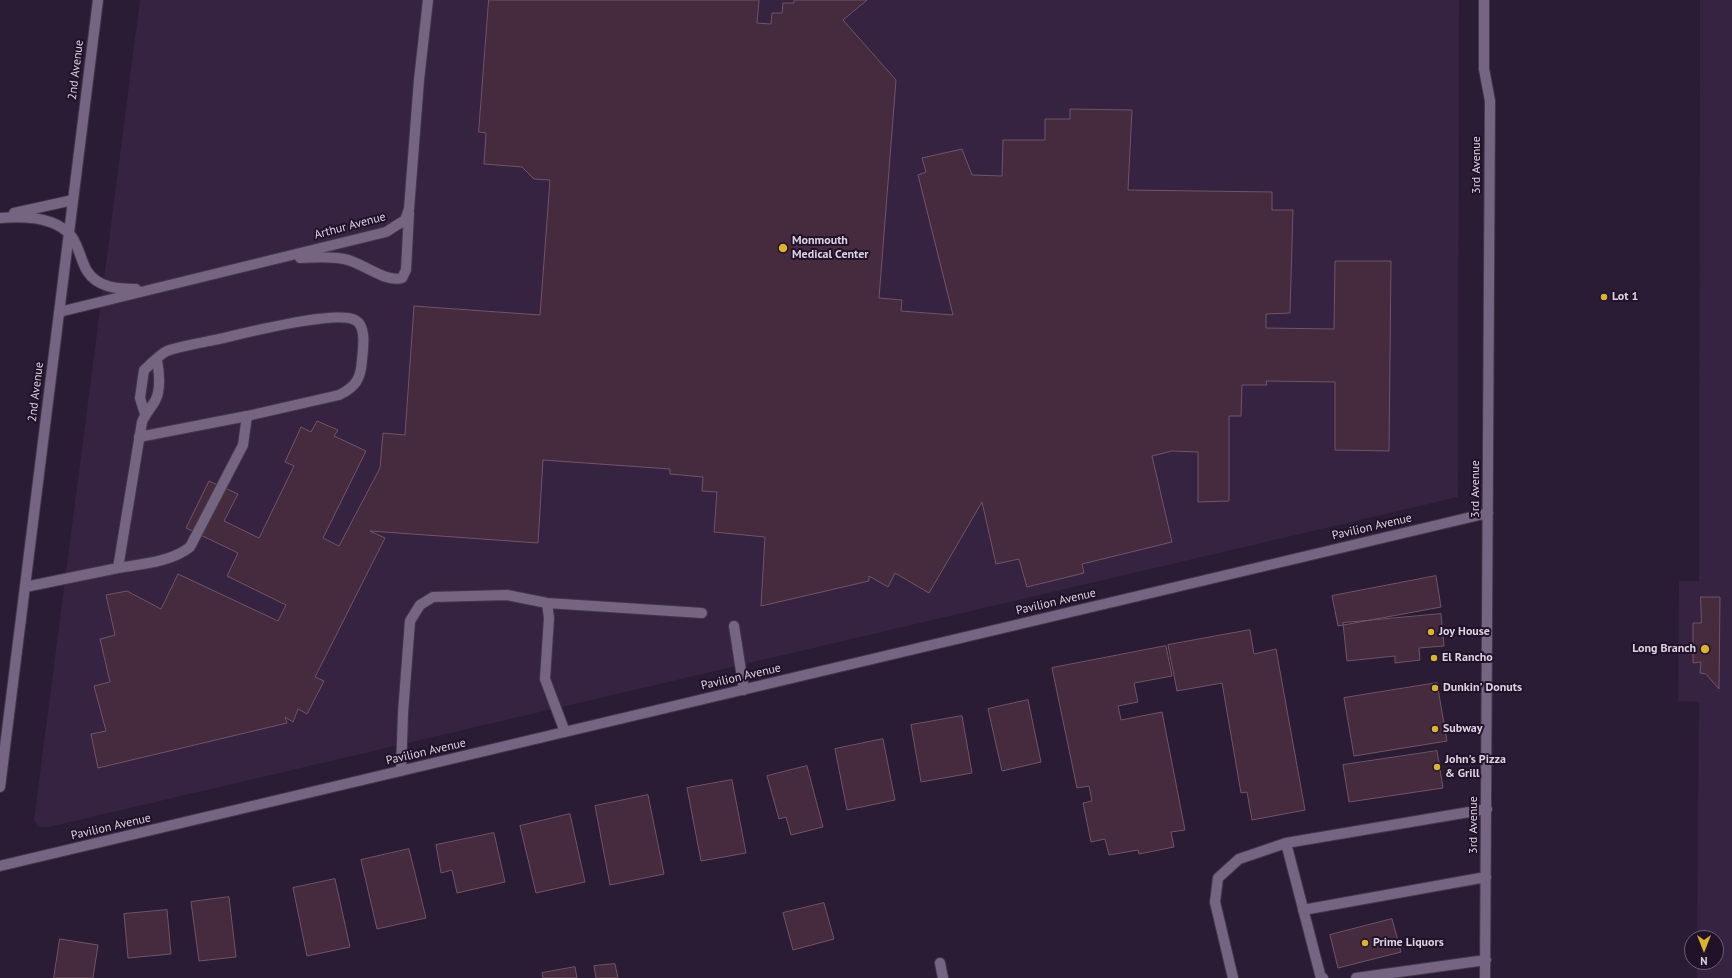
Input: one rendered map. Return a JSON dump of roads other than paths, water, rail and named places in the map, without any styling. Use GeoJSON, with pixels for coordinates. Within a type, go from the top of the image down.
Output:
{"type":"FeatureCollection","features":[{"type":"Feature","properties":{"kind":"street","name":"2nd Avenue"},"geometry":{"type":"LineString","coordinates":[[0,787],[5,711],[25,586],[98,0]]}},
{"type":"Feature","properties":{"kind":"street","name":"Arthur Avenue"},"geometry":{"type":"LineString","coordinates":[[59,312],[360,239],[386,232],[405,220],[409,208],[419,80],[428,0]]}},
{"type":"Feature","properties":{"kind":"street","name":"3rd Avenue"},"geometry":{"type":"LineString","coordinates":[[1484,0],[1484,69],[1490,101],[1486,978]]}},
{"type":"Feature","properties":{"kind":"street"},"geometry":{"type":"LineString","coordinates":[[0,217],[73,200]]}},
{"type":"Feature","properties":{"kind":"street"},"geometry":{"type":"LineString","coordinates":[[244,267],[302,258],[330,257],[356,262],[384,276],[394,279],[402,278],[406,270],[409,208]]}},
{"type":"Feature","properties":{"kind":"street"},"geometry":{"type":"LineString","coordinates":[[0,217],[20,216],[32,218],[59,226],[69,234]]}},
{"type":"Feature","properties":{"kind":"street","name":"Arthur Avenue"},"geometry":{"type":"LineString","coordinates":[[69,234],[75,243],[87,271],[97,282],[118,289],[154,289]]}},
{"type":"Feature","properties":{"kind":"street"},"geometry":{"type":"LineString","coordinates":[[356,262],[350,254],[350,250],[354,243],[360,239]]}},
{"type":"Feature","properties":{"kind":"street"},"geometry":{"type":"LineString","coordinates":[[139,437],[247,416],[339,395],[350,390],[358,380],[362,364],[363,338],[361,327],[357,320],[348,317],[318,319],[284,324],[167,351],[144,370],[140,398],[145,414]]}},
{"type":"Feature","properties":{"kind":"street"},"geometry":{"type":"LineString","coordinates":[[118,568],[139,437],[145,414],[156,400],[160,374],[157,360]]}},
{"type":"Feature","properties":{"kind":"street"},"geometry":{"type":"LineString","coordinates":[[25,586],[118,568],[183,553],[190,547],[243,445],[247,416]]}},
{"type":"Feature","properties":{"kind":"street","name":"Pavilion Avenue"},"geometry":{"type":"LineString","coordinates":[[0,866],[1488,513]]}},
{"type":"Feature","properties":{"kind":"street"},"geometry":{"type":"LineString","coordinates":[[401,771],[402,713],[410,621],[420,605],[433,597],[507,594],[546,603],[702,613]]}},
{"type":"Feature","properties":{"kind":"street"},"geometry":{"type":"LineString","coordinates":[[546,603],[549,618],[545,679],[565,732]]}},
{"type":"Feature","properties":{"kind":"street"},"geometry":{"type":"LineString","coordinates":[[734,626],[744,690]]}},
{"type":"Feature","properties":{"kind":"street"},"geometry":{"type":"LineString","coordinates":[[1233,978],[1215,902],[1218,878],[1239,859],[1286,843],[1487,809]]}},
{"type":"Feature","properties":{"kind":"street"},"geometry":{"type":"LineString","coordinates":[[1286,843],[1303,910],[1323,978]]}},
{"type":"Feature","properties":{"kind":"street"},"geometry":{"type":"LineString","coordinates":[[1303,910],[1486,877]]}},
{"type":"Feature","properties":{"kind":"street"},"geometry":{"type":"LineString","coordinates":[[1356,978],[1486,960]]}},
{"type":"Feature","properties":{"kind":"street"},"geometry":{"type":"LineString","coordinates":[[940,963],[943,978]]}},
{"type":"Feature","properties":{"kind":"place","name":"Monmouth Medical Center"},"geometry":{"type":"Point","coordinates":[783,248]}},
{"type":"Feature","properties":{"kind":"place","name":"Lot 1"},"geometry":{"type":"Point","coordinates":[1604,297]}},
{"type":"Feature","properties":{"kind":"place","name":"Joy House"},"geometry":{"type":"Point","coordinates":[1431,632]}},
{"type":"Feature","properties":{"kind":"place","name":"Long Branch"},"geometry":{"type":"Point","coordinates":[1705,649]}},
{"type":"Feature","properties":{"kind":"place","name":"El Rancho"},"geometry":{"type":"Point","coordinates":[1434,658]}},
{"type":"Feature","properties":{"kind":"place","name":"Dunkin' Donuts"},"geometry":{"type":"Point","coordinates":[1435,688]}},
{"type":"Feature","properties":{"kind":"place","name":"Subway"},"geometry":{"type":"Point","coordinates":[1435,729]}},
{"type":"Feature","properties":{"kind":"place","name":"John's Pizza & Grill"},"geometry":{"type":"Point","coordinates":[1437,767]}},
{"type":"Feature","properties":{"kind":"place","name":"Prime Liquors"},"geometry":{"type":"Point","coordinates":[1365,943]}}]}
